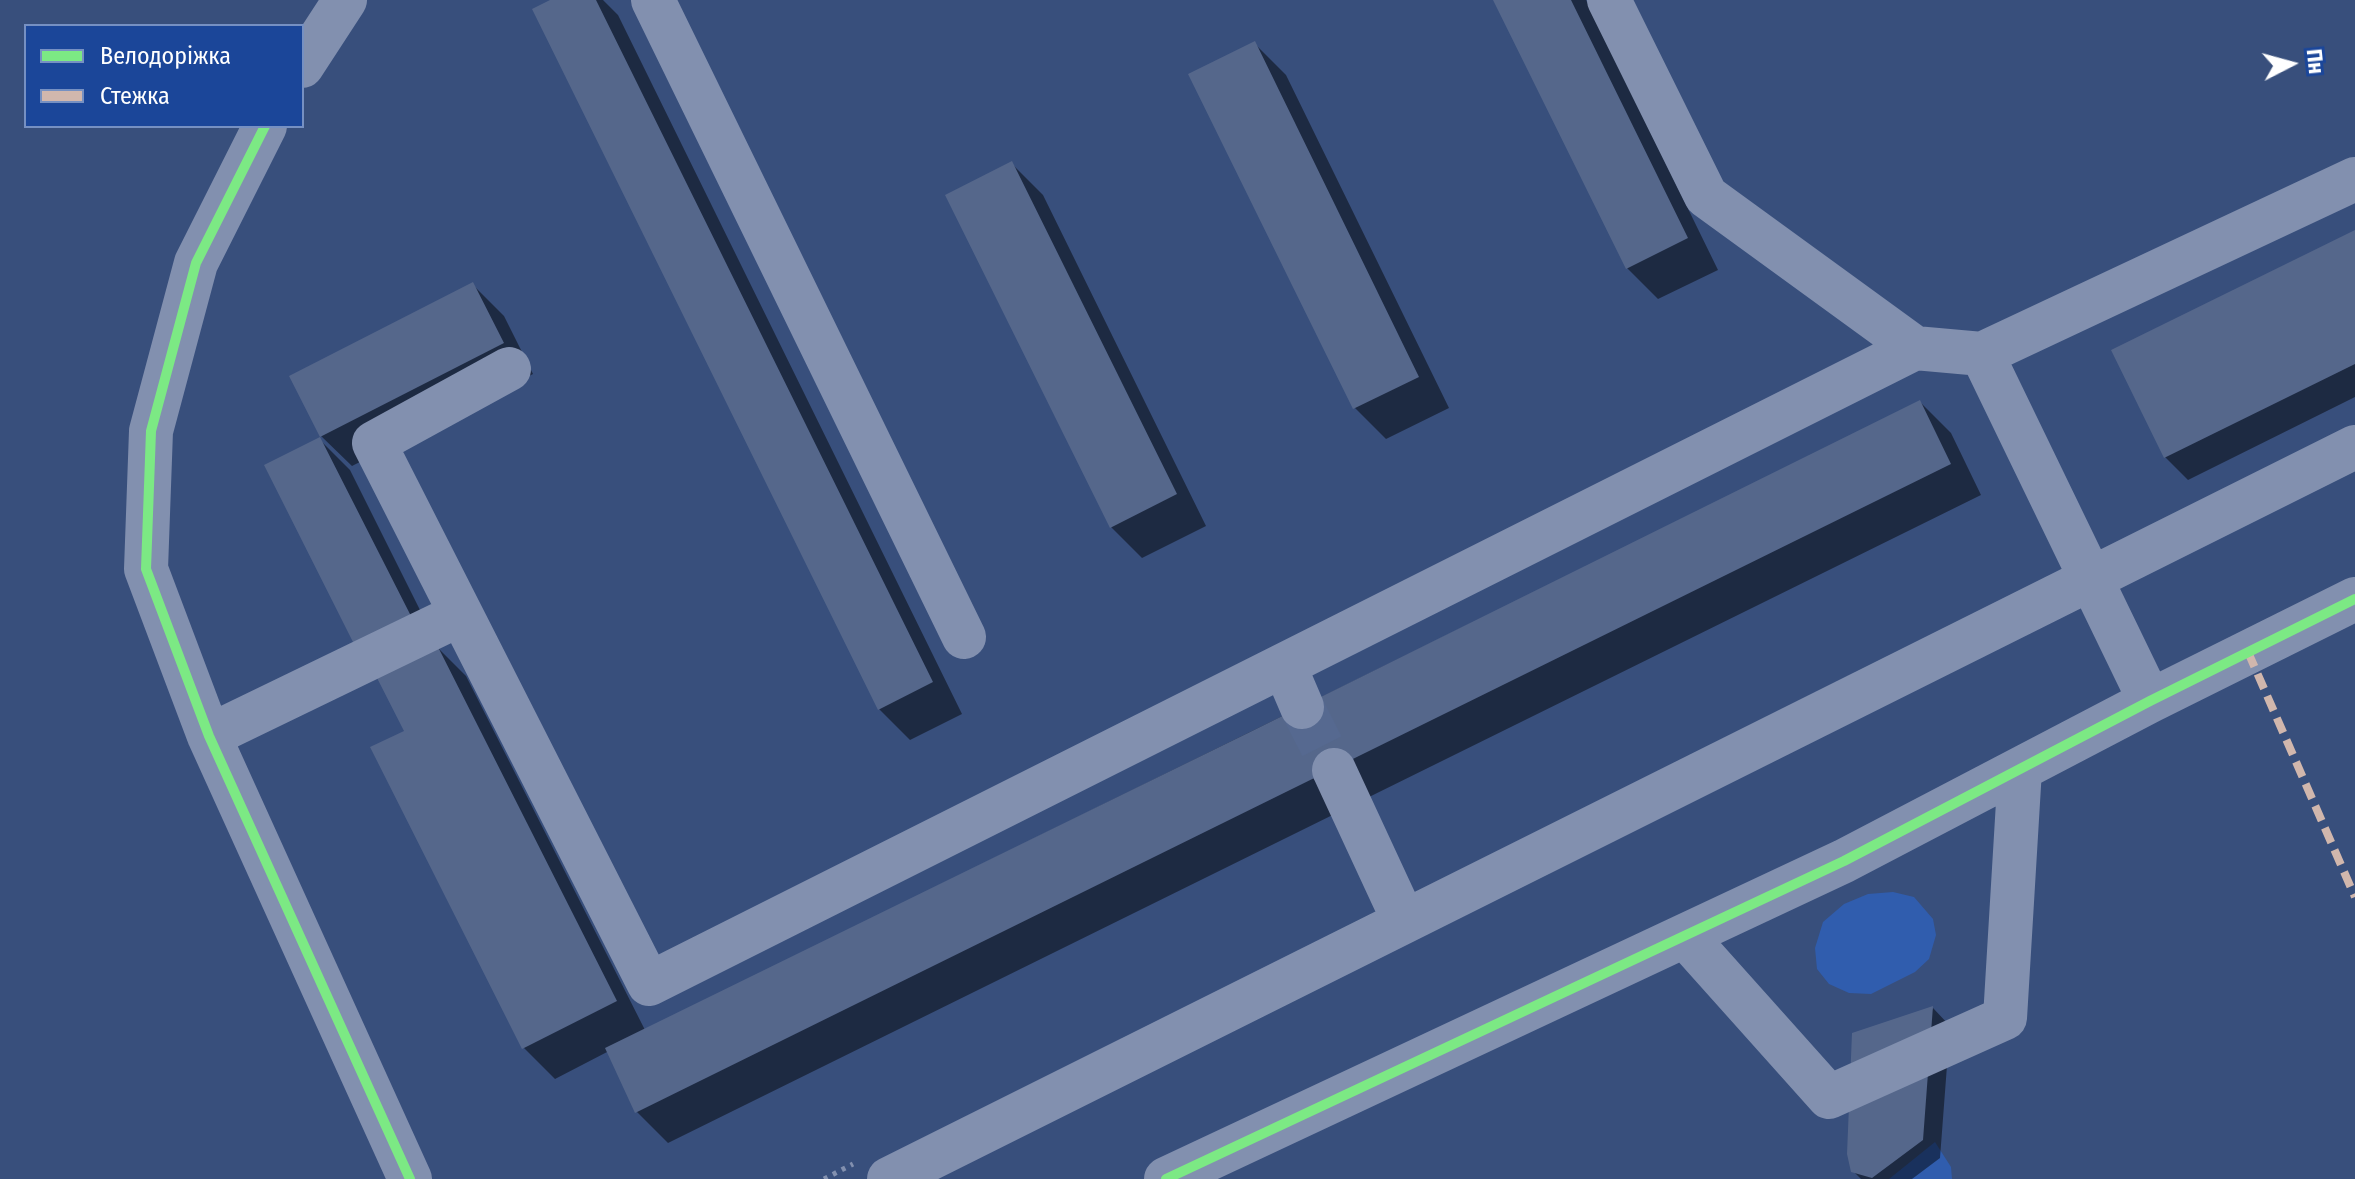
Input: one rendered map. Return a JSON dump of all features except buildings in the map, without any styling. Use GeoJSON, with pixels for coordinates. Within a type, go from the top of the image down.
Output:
{"type":"FeatureCollection","features":[{"type":"Feature","properties":{"kind":"street"},"geometry":{"type":"LineString","coordinates":[[304,63],[345,0]]}},
{"type":"Feature","properties":{"kind":"street"},"geometry":{"type":"LineString","coordinates":[[653,0],[964,637]]}},
{"type":"Feature","properties":{"kind":"street"},"geometry":{"type":"LineString","coordinates":[[1609,0],[1706,196],[1915,348],[1982,354],[2355,179]]}},
{"type":"Feature","properties":{"kind":"street"},"geometry":{"type":"LineString","coordinates":[[264,128],[196,263],[151,431],[146,569],[209,736],[410,1179]]}},
{"type":"Feature","properties":{"kind":"street"},"geometry":{"type":"LineString","coordinates":[[509,369],[374,443],[649,984],[1915,348]]}},
{"type":"Feature","properties":{"kind":"street"},"geometry":{"type":"LineString","coordinates":[[1982,354],[2150,701]]}},
{"type":"Feature","properties":{"kind":"street"},"geometry":{"type":"LineString","coordinates":[[889,1179],[2355,447]]}},
{"type":"Feature","properties":{"kind":"street"},"geometry":{"type":"LineString","coordinates":[[1166,1179],[1844,861],[2150,701],[2355,599]]}},
{"type":"Feature","properties":{"kind":"street"},"geometry":{"type":"LineString","coordinates":[[209,736],[461,614]]}},
{"type":"Feature","properties":{"kind":"street"},"geometry":{"type":"LineString","coordinates":[[1284,665],[1302,707]]}},
{"type":"Feature","properties":{"kind":"street"},"geometry":{"type":"LineString","coordinates":[[1685,936],[1829,1097],[2005,1018],[2020,769]]}},
{"type":"Feature","properties":{"kind":"street"},"geometry":{"type":"LineString","coordinates":[[1334,770],[1404,921]]}},
{"type":"Feature","properties":{"kind":"shaded area"},"geometry":{"type":"Polygon","coordinates":[[[1893,892],[1914,897],[1933,919],[1936,935],[1929,959],[1915,972],[1871,994],[1849,993],[1829,984],[1817,969],[1815,948],[1823,922],[1844,904],[1868,894],[1893,892]]]}},
{"type":"Feature","properties":{"kind":"shaded area"},"geometry":{"type":"Polygon","coordinates":[[[1935,1142],[1951,1167],[1952,1179],[1889,1179],[1935,1142]]]}},
{"type":"Feature","properties":{"kind":"tunnel"},"geometry":{"type":"LineString","coordinates":[[1302,707],[1334,770]]}},
{"type":"Feature","properties":{"kind":"marked path"},"geometry":{"type":"LineString","coordinates":[[2248,652],[2355,897]]}},
{"type":"Feature","properties":{"kind":"cycle path"},"geometry":{"type":"LineString","coordinates":[[264,128],[196,263],[151,431],[146,569],[209,736],[410,1179]]}},
{"type":"Feature","properties":{"kind":"cycle path"},"geometry":{"type":"LineString","coordinates":[[1166,1179],[1844,861],[2150,701],[2355,599]]}}]}
